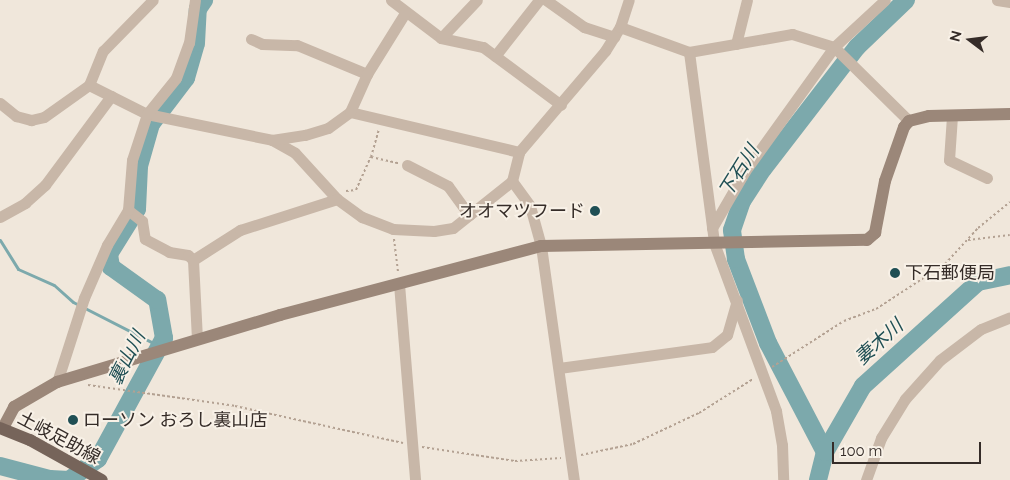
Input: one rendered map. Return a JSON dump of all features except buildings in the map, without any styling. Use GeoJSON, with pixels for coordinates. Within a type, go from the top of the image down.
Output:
{"type":"FeatureCollection","features":[{"type":"Feature","properties":{"kind":"main road","name":"土岐足助線"},"geometry":{"type":"LineString","coordinates":[[2,428],[99,479]]}},
{"type":"Feature","properties":{"kind":"street"},"geometry":{"type":"LineString","coordinates":[[0,103],[16,116],[31,120],[44,117],[89,85],[103,51],[153,0]]}},
{"type":"Feature","properties":{"kind":"street"},"geometry":{"type":"LineString","coordinates":[[57,382],[106,245],[128,210],[132,160],[148,114],[176,78],[189,44],[194,0]]}},
{"type":"Feature","properties":{"kind":"street"},"geometry":{"type":"LineString","coordinates":[[441,38],[477,0]]}},
{"type":"Feature","properties":{"kind":"street"},"geometry":{"type":"LineString","coordinates":[[495,56],[539,0]]}},
{"type":"Feature","properties":{"kind":"street"},"geometry":{"type":"LineString","coordinates":[[546,0],[584,28],[617,32],[689,52],[792,34],[834,47],[909,121]]}},
{"type":"Feature","properties":{"kind":"street"},"geometry":{"type":"LineString","coordinates":[[89,85],[148,114],[272,140],[295,153],[337,199],[362,217],[393,229],[434,231],[453,228],[512,182],[519,152],[561,105],[617,32],[629,0]]}},
{"type":"Feature","properties":{"kind":"street"},"geometry":{"type":"LineString","coordinates":[[736,44],[747,0]]}},
{"type":"Feature","properties":{"kind":"street"},"geometry":{"type":"LineString","coordinates":[[712,228],[746,171],[834,47],[885,0]]}},
{"type":"Feature","properties":{"kind":"street"},"geometry":{"type":"LineString","coordinates":[[997,0],[1010,2]]}},
{"type":"Feature","properties":{"kind":"street"},"geometry":{"type":"LineString","coordinates":[[396,2],[405,13],[441,38],[484,47],[561,105]]}},
{"type":"Feature","properties":{"kind":"street"},"geometry":{"type":"LineString","coordinates":[[272,140],[305,136],[328,128],[350,112],[367,74],[405,13]]}},
{"type":"Feature","properties":{"kind":"street"},"geometry":{"type":"LineString","coordinates":[[251,39],[262,44],[297,45],[367,74]]}},
{"type":"Feature","properties":{"kind":"street"},"geometry":{"type":"LineString","coordinates":[[689,52],[714,243],[763,373],[782,445],[783,480]]}},
{"type":"Feature","properties":{"kind":"street"},"geometry":{"type":"LineString","coordinates":[[0,217],[25,203],[45,185],[111,96]]}},
{"type":"Feature","properties":{"kind":"street"},"geometry":{"type":"LineString","coordinates":[[350,112],[519,152]]}},
{"type":"Feature","properties":{"kind":"street"},"geometry":{"type":"LineString","coordinates":[[2,428],[14,407],[57,382],[197,339],[541,246],[867,240],[875,233],[885,181],[904,127],[909,121],[952,116],[1010,114]]}},
{"type":"Feature","properties":{"kind":"street"},"geometry":{"type":"LineString","coordinates":[[952,116],[949,160],[987,178]]}},
{"type":"Feature","properties":{"kind":"street"},"geometry":{"type":"LineString","coordinates":[[407,166],[448,186],[469,215]]}},
{"type":"Feature","properties":{"kind":"street"},"geometry":{"type":"LineString","coordinates":[[512,182],[530,206],[541,246],[574,480]]}},
{"type":"Feature","properties":{"kind":"street"},"geometry":{"type":"LineString","coordinates":[[193,260],[240,230],[337,199]]}},
{"type":"Feature","properties":{"kind":"street"},"geometry":{"type":"LineString","coordinates":[[128,210],[142,221],[145,239],[169,252],[188,255],[193,260],[197,339]]}},
{"type":"Feature","properties":{"kind":"street"},"geometry":{"type":"LineString","coordinates":[[399,284],[415,480]]}},
{"type":"Feature","properties":{"kind":"street"},"geometry":{"type":"LineString","coordinates":[[559,368],[712,347],[727,335],[736,300]]}},
{"type":"Feature","properties":{"kind":"street"},"geometry":{"type":"LineString","coordinates":[[866,480],[881,438],[904,399],[940,360],[981,329],[1010,317]]}},
{"type":"Feature","properties":{"kind":"path"},"geometry":{"type":"LineString","coordinates":[[337,199],[344,192],[356,190],[372,157],[382,121]]}},
{"type":"Feature","properties":{"kind":"path"},"geometry":{"type":"LineString","coordinates":[[372,157],[407,166]]}},
{"type":"Feature","properties":{"kind":"path"},"geometry":{"type":"LineString","coordinates":[[84,384],[146,391],[235,406],[412,445],[516,461],[571,457],[633,444],[699,413],[844,321],[876,309],[945,264],[1010,202]]}},
{"type":"Feature","properties":{"kind":"path"},"geometry":{"type":"LineString","coordinates":[[393,229],[399,284]]}},
{"type":"Feature","properties":{"kind":"path"},"geometry":{"type":"LineString","coordinates":[[968,240],[1010,235]]}},
{"type":"Feature","properties":{"kind":"waterway","name":"裏山川"},"geometry":{"type":"LineString","coordinates":[[0,466],[50,479],[69,480],[98,459],[164,338],[157,300],[111,267],[109,254],[137,209],[139,166],[151,124],[186,78],[196,43],[198,9],[204,0]]}},
{"type":"Feature","properties":{"kind":"waterway","name":"下石川"},"geometry":{"type":"LineString","coordinates":[[825,452],[768,343],[736,259],[732,230],[742,201],[763,169],[857,47],[906,0]]}},
{"type":"Feature","properties":{"kind":"waterway"},"geometry":{"type":"LineString","coordinates":[[0,240],[18,269],[54,285],[73,302],[159,346]]}},
{"type":"Feature","properties":{"kind":"waterway","name":"妻木川"},"geometry":{"type":"LineString","coordinates":[[818,480],[825,452],[863,386],[978,282],[1010,275]]}},
{"type":"Feature","properties":{"kind":"place","name":"オオマツフード"},"geometry":{"type":"Point","coordinates":[595,211]}},
{"type":"Feature","properties":{"kind":"place","name":"下石郵便局"},"geometry":{"type":"Point","coordinates":[895,273]}},
{"type":"Feature","properties":{"kind":"place","name":"ローソン おろし裏山店"},"geometry":{"type":"Point","coordinates":[73,420]}}]}
